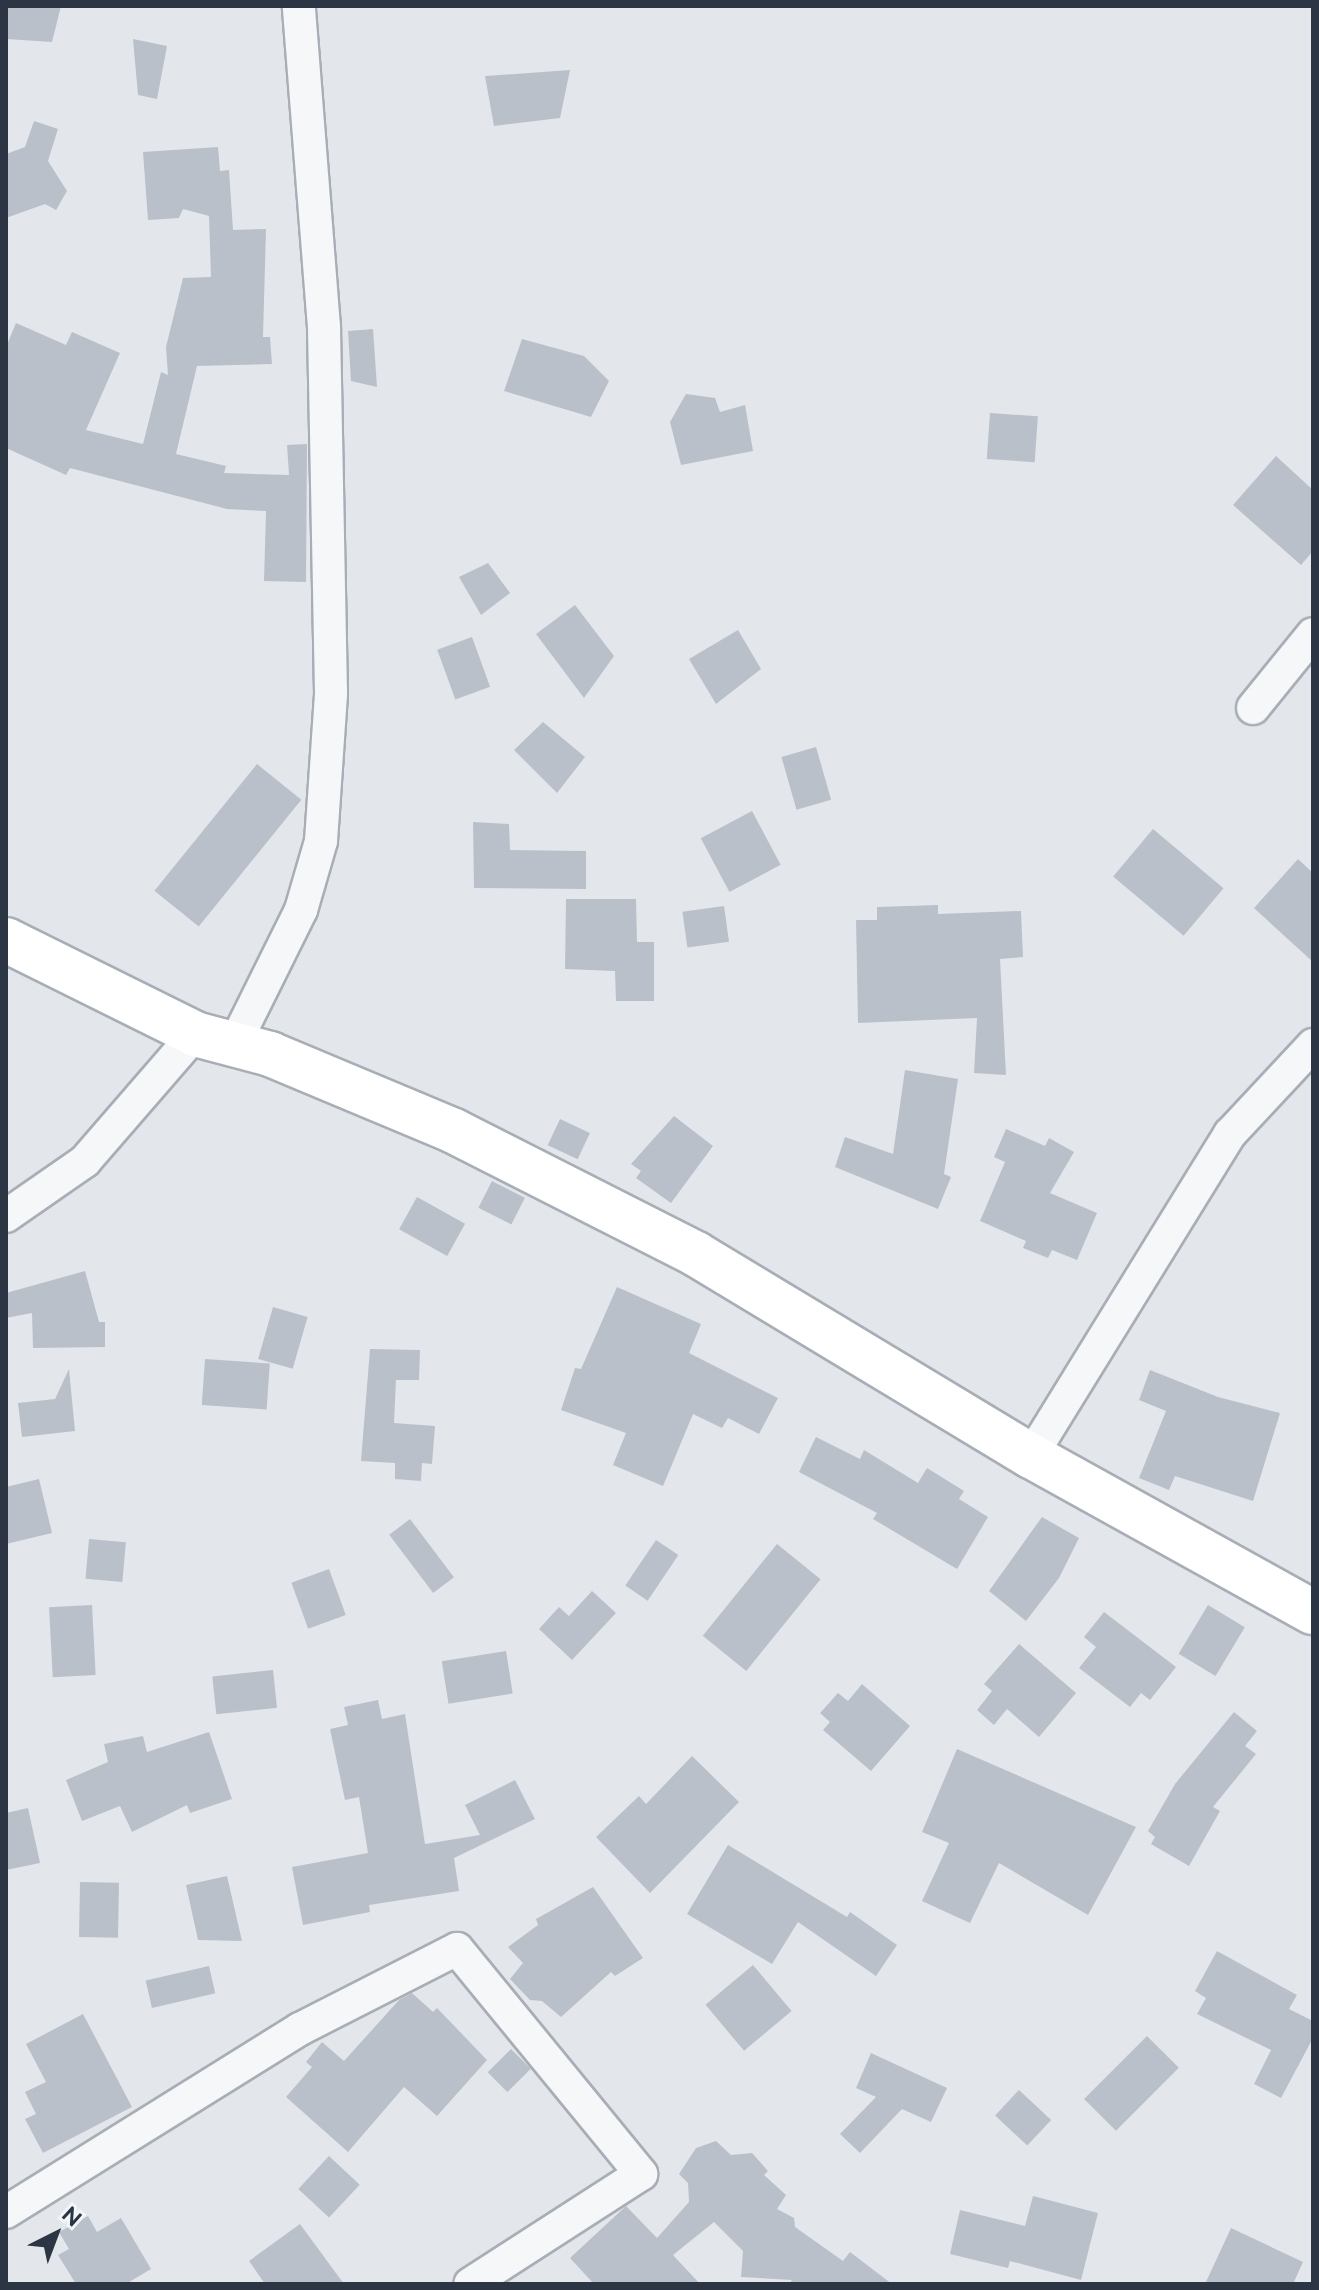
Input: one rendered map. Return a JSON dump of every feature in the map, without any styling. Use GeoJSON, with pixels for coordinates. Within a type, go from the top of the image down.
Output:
{"type":"FeatureCollection","features":[{"type":"Feature","properties":{"kind":"street"},"geometry":{"type":"LineString","coordinates":[[6,1216],[85,1161],[214,1039],[301,910],[321,841],[331,693],[324,327],[299,6]]}},
{"type":"Feature","properties":{"kind":"street"},"geometry":{"type":"LineString","coordinates":[[1253,708],[1313,634]]}},
{"type":"Feature","properties":{"kind":"street"},"geometry":{"type":"LineString","coordinates":[[6,940],[214,1039],[270,1054],[454,1131],[696,1254],[1031,1456],[1313,1612]]}},
{"type":"Feature","properties":{"kind":"street"},"geometry":{"type":"LineString","coordinates":[[1031,1456],[1230,1134],[1313,1045]]}},
{"type":"Feature","properties":{"kind":"street"},"geometry":{"type":"LineString","coordinates":[[6,2212],[300,2029],[457,1949],[641,2174],[470,2284]]}},
{"type":"Feature","properties":{"kind":"building"},"geometry":{"type":"Polygon","coordinates":[[[6,6],[61,6],[52,42],[6,39],[6,6]]]}},
{"type":"Feature","properties":{"kind":"building"},"geometry":{"type":"Polygon","coordinates":[[[133,39],[167,46],[157,99],[138,95],[133,39]]]}},
{"type":"Feature","properties":{"kind":"building"},"geometry":{"type":"Polygon","coordinates":[[[570,70],[560,118],[494,126],[485,76],[570,70]]]}},
{"type":"Feature","properties":{"kind":"building"},"geometry":{"type":"Polygon","coordinates":[[[34,121],[58,129],[48,161],[67,191],[56,210],[45,204],[6,218],[6,154],[25,147],[34,121]]]}},
{"type":"Feature","properties":{"kind":"building"},"geometry":{"type":"Polygon","coordinates":[[[218,147],[220,171],[229,170],[233,230],[266,229],[263,337],[270,337],[272,364],[197,366],[176,454],[226,466],[224,473],[289,475],[287,445],[307,444],[306,582],[264,581],[266,511],[227,509],[70,468],[66,475],[6,448],[6,347],[16,323],[66,345],[72,332],[120,353],[86,430],[143,444],[161,372],[168,375],[166,347],[183,278],[211,277],[209,216],[183,209],[179,218],[148,220],[143,152],[218,147]]]}},
{"type":"Feature","properties":{"kind":"building"},"geometry":{"type":"Polygon","coordinates":[[[373,329],[377,387],[351,381],[348,331],[373,329]]]}},
{"type":"Feature","properties":{"kind":"building"},"geometry":{"type":"Polygon","coordinates":[[[522,339],[584,356],[609,381],[591,417],[504,391],[522,339]]]}},
{"type":"Feature","properties":{"kind":"building"},"geometry":{"type":"Polygon","coordinates":[[[686,394],[715,398],[720,412],[745,405],[753,451],[681,465],[670,422],[686,394]]]}},
{"type":"Feature","properties":{"kind":"building"},"geometry":{"type":"Polygon","coordinates":[[[990,413],[1038,416],[1035,462],[987,459],[990,413]]]}},
{"type":"Feature","properties":{"kind":"building"},"geometry":{"type":"Polygon","coordinates":[[[1276,456],[1313,490],[1313,551],[1301,565],[1233,505],[1276,456]]]}},
{"type":"Feature","properties":{"kind":"building"},"geometry":{"type":"Polygon","coordinates":[[[488,563],[510,593],[481,615],[459,577],[488,563]]]}},
{"type":"Feature","properties":{"kind":"building"},"geometry":{"type":"Polygon","coordinates":[[[575,605],[614,656],[584,698],[536,634],[575,605]]]}},
{"type":"Feature","properties":{"kind":"building"},"geometry":{"type":"Polygon","coordinates":[[[738,630],[761,669],[716,704],[689,659],[738,630]]]}},
{"type":"Feature","properties":{"kind":"building"},"geometry":{"type":"Polygon","coordinates":[[[472,637],[490,687],[455,699],[437,650],[472,637]]]}},
{"type":"Feature","properties":{"kind":"building"},"geometry":{"type":"Polygon","coordinates":[[[543,722],[585,757],[557,793],[514,750],[543,722]]]}},
{"type":"Feature","properties":{"kind":"building"},"geometry":{"type":"Polygon","coordinates":[[[816,747],[831,800],[797,810],[781,757],[816,747]]]}},
{"type":"Feature","properties":{"kind":"building"},"geometry":{"type":"Polygon","coordinates":[[[257,764],[301,800],[199,927],[154,891],[257,764]]]}},
{"type":"Feature","properties":{"kind":"building"},"geometry":{"type":"Polygon","coordinates":[[[752,811],[781,865],[729,892],[701,838],[752,811]]]}},
{"type":"Feature","properties":{"kind":"building"},"geometry":{"type":"Polygon","coordinates":[[[473,822],[509,824],[510,850],[586,851],[586,889],[474,888],[473,822]]]}},
{"type":"Feature","properties":{"kind":"building"},"geometry":{"type":"Polygon","coordinates":[[[1153,829],[1223,888],[1184,936],[1113,876],[1153,829]]]}},
{"type":"Feature","properties":{"kind":"building"},"geometry":{"type":"Polygon","coordinates":[[[1298,859],[1313,873],[1313,962],[1254,908],[1298,859]]]}},
{"type":"Feature","properties":{"kind":"building"},"geometry":{"type":"Polygon","coordinates":[[[566,899],[636,899],[637,942],[654,942],[654,1001],[616,1001],[615,971],[565,969],[566,899]]]}},
{"type":"Feature","properties":{"kind":"building"},"geometry":{"type":"Polygon","coordinates":[[[938,905],[938,914],[1021,911],[1023,957],[1000,959],[1006,1075],[974,1073],[977,1018],[858,1023],[856,920],[877,920],[877,907],[938,905]]]}},
{"type":"Feature","properties":{"kind":"building"},"geometry":{"type":"Polygon","coordinates":[[[724,906],[729,942],[687,947],[682,912],[724,906]]]}},
{"type":"Feature","properties":{"kind":"building"},"geometry":{"type":"Polygon","coordinates":[[[905,1070],[958,1079],[944,1174],[951,1177],[938,1209],[835,1167],[845,1137],[893,1154],[905,1070]]]}},
{"type":"Feature","properties":{"kind":"building"},"geometry":{"type":"Polygon","coordinates":[[[674,1116],[713,1146],[671,1203],[636,1178],[641,1171],[631,1164],[674,1116]]]}},
{"type":"Feature","properties":{"kind":"building"},"geometry":{"type":"Polygon","coordinates":[[[560,1119],[590,1133],[578,1159],[548,1145],[560,1119]]]}},
{"type":"Feature","properties":{"kind":"building"},"geometry":{"type":"Polygon","coordinates":[[[1006,1129],[1045,1146],[1049,1138],[1074,1152],[1050,1193],[1097,1213],[1077,1260],[1052,1250],[1048,1258],[1023,1248],[1026,1241],[980,1221],[1005,1162],[994,1157],[1006,1129]]]}},
{"type":"Feature","properties":{"kind":"building"},"geometry":{"type":"Polygon","coordinates":[[[492,1181],[525,1198],[511,1225],[478,1208],[492,1181]]]}},
{"type":"Feature","properties":{"kind":"building"},"geometry":{"type":"Polygon","coordinates":[[[417,1197],[465,1224],[447,1256],[399,1229],[417,1197]]]}},
{"type":"Feature","properties":{"kind":"building"},"geometry":{"type":"Polygon","coordinates":[[[85,1271],[99,1322],[105,1322],[105,1347],[33,1348],[32,1313],[6,1318],[6,1293],[85,1271]]]}},
{"type":"Feature","properties":{"kind":"building"},"geometry":{"type":"Polygon","coordinates":[[[617,1287],[701,1324],[689,1353],[778,1398],[759,1434],[728,1418],[722,1428],[693,1414],[663,1486],[613,1465],[626,1433],[561,1410],[575,1368],[581,1369],[617,1287]]]}},
{"type":"Feature","properties":{"kind":"building"},"geometry":{"type":"Polygon","coordinates":[[[273,1307],[308,1317],[293,1369],[258,1359],[273,1307]]]}},
{"type":"Feature","properties":{"kind":"building"},"geometry":{"type":"Polygon","coordinates":[[[370,1349],[420,1350],[419,1380],[396,1380],[394,1423],[435,1426],[432,1464],[422,1463],[421,1481],[395,1479],[395,1463],[361,1461],[370,1349]]]}},
{"type":"Feature","properties":{"kind":"building"},"geometry":{"type":"Polygon","coordinates":[[[205,1359],[270,1364],[267,1409],[202,1405],[205,1359]]]}},
{"type":"Feature","properties":{"kind":"building"},"geometry":{"type":"Polygon","coordinates":[[[69,1369],[75,1431],[22,1437],[18,1403],[55,1399],[69,1369]]]}},
{"type":"Feature","properties":{"kind":"building"},"geometry":{"type":"Polygon","coordinates":[[[1150,1370],[1218,1397],[1280,1413],[1253,1501],[1175,1476],[1169,1490],[1139,1478],[1166,1411],[1139,1400],[1150,1370]]]}},
{"type":"Feature","properties":{"kind":"building"},"geometry":{"type":"Polygon","coordinates":[[[816,1437],[860,1459],[864,1450],[918,1483],[927,1468],[964,1491],[959,1499],[988,1517],[957,1569],[873,1519],[877,1513],[799,1472],[816,1437]]]}},
{"type":"Feature","properties":{"kind":"building"},"geometry":{"type":"Polygon","coordinates":[[[39,1479],[52,1533],[6,1544],[6,1487],[39,1479]]]}},
{"type":"Feature","properties":{"kind":"building"},"geometry":{"type":"Polygon","coordinates":[[[1042,1517],[1079,1538],[1059,1578],[1026,1621],[989,1591],[1042,1517]]]}},
{"type":"Feature","properties":{"kind":"building"},"geometry":{"type":"Polygon","coordinates":[[[410,1519],[454,1577],[433,1593],[389,1535],[410,1519]]]}},
{"type":"Feature","properties":{"kind":"building"},"geometry":{"type":"Polygon","coordinates":[[[89,1539],[126,1542],[122,1582],[86,1579],[89,1539]]]}},
{"type":"Feature","properties":{"kind":"building"},"geometry":{"type":"Polygon","coordinates":[[[656,1540],[678,1555],[648,1601],[625,1586],[656,1540]]]}},
{"type":"Feature","properties":{"kind":"building"},"geometry":{"type":"Polygon","coordinates":[[[777,1544],[821,1579],[746,1671],[703,1636],[777,1544]]]}},
{"type":"Feature","properties":{"kind":"building"},"geometry":{"type":"Polygon","coordinates":[[[329,1569],[346,1615],[308,1629],[291,1583],[329,1569]]]}},
{"type":"Feature","properties":{"kind":"building"},"geometry":{"type":"Polygon","coordinates":[[[592,1591],[616,1613],[572,1660],[539,1629],[559,1607],[569,1616],[592,1591]]]}},
{"type":"Feature","properties":{"kind":"building"},"geometry":{"type":"Polygon","coordinates":[[[92,1605],[96,1675],[53,1677],[49,1607],[92,1605]]]}},
{"type":"Feature","properties":{"kind":"building"},"geometry":{"type":"Polygon","coordinates":[[[1208,1605],[1245,1627],[1216,1676],[1179,1654],[1208,1605]]]}},
{"type":"Feature","properties":{"kind":"building"},"geometry":{"type":"Polygon","coordinates":[[[1104,1612],[1176,1667],[1150,1700],[1141,1693],[1130,1707],[1079,1668],[1096,1647],[1084,1637],[1104,1612]]]}},
{"type":"Feature","properties":{"kind":"building"},"geometry":{"type":"Polygon","coordinates":[[[1019,1644],[1076,1693],[1039,1737],[1007,1709],[994,1725],[977,1710],[992,1691],[984,1684],[1019,1644]]]}},
{"type":"Feature","properties":{"kind":"building"},"geometry":{"type":"Polygon","coordinates":[[[506,1651],[513,1693],[449,1704],[442,1661],[506,1651]]]}},
{"type":"Feature","properties":{"kind":"building"},"geometry":{"type":"Polygon","coordinates":[[[273,1670],[277,1708],[216,1714],[212,1676],[273,1670]]]}},
{"type":"Feature","properties":{"kind":"building"},"geometry":{"type":"Polygon","coordinates":[[[862,1684],[910,1726],[871,1771],[823,1730],[830,1722],[820,1713],[838,1693],[848,1701],[862,1684]]]}},
{"type":"Feature","properties":{"kind":"building"},"geometry":{"type":"Polygon","coordinates":[[[378,1700],[382,1719],[405,1714],[425,1844],[480,1835],[465,1805],[515,1780],[535,1819],[454,1858],[459,1891],[369,1905],[370,1912],[303,1925],[292,1867],[368,1853],[359,1797],[345,1800],[330,1729],[348,1725],[344,1707],[378,1700]]]}},
{"type":"Feature","properties":{"kind":"building"},"geometry":{"type":"Polygon","coordinates":[[[1234,1712],[1257,1731],[1245,1746],[1256,1754],[1213,1807],[1220,1811],[1189,1866],[1151,1844],[1155,1837],[1148,1831],[1175,1784],[1234,1712]]]}},
{"type":"Feature","properties":{"kind":"building"},"geometry":{"type":"Polygon","coordinates":[[[209,1732],[232,1799],[190,1813],[187,1805],[132,1832],[120,1806],[82,1821],[66,1780],[108,1762],[104,1744],[143,1736],[147,1752],[209,1732]]]}},
{"type":"Feature","properties":{"kind":"building"},"geometry":{"type":"Polygon","coordinates":[[[957,1749],[1136,1827],[1088,1915],[999,1863],[970,1923],[922,1901],[949,1843],[922,1832],[957,1749]]]}},
{"type":"Feature","properties":{"kind":"building"},"geometry":{"type":"Polygon","coordinates":[[[692,1756],[739,1802],[650,1893],[596,1837],[639,1796],[646,1804],[692,1756]]]}},
{"type":"Feature","properties":{"kind":"building"},"geometry":{"type":"Polygon","coordinates":[[[28,1808],[40,1863],[6,1870],[6,1813],[28,1808]]]}},
{"type":"Feature","properties":{"kind":"building"},"geometry":{"type":"Polygon","coordinates":[[[728,1845],[847,1917],[850,1912],[897,1945],[876,1976],[798,1922],[772,1964],[687,1914],[728,1845]]]}},
{"type":"Feature","properties":{"kind":"building"},"geometry":{"type":"Polygon","coordinates":[[[227,1876],[242,1941],[198,1940],[186,1885],[227,1876]]]}},
{"type":"Feature","properties":{"kind":"building"},"geometry":{"type":"Polygon","coordinates":[[[80,1882],[119,1883],[118,1938],[79,1937],[80,1882]]]}},
{"type":"Feature","properties":{"kind":"building"},"geometry":{"type":"Polygon","coordinates":[[[593,1887],[643,1958],[615,1976],[611,1972],[561,2017],[542,2001],[530,2000],[510,1979],[523,1963],[508,1947],[538,1925],[536,1919],[593,1887]]]}},
{"type":"Feature","properties":{"kind":"building"},"geometry":{"type":"Polygon","coordinates":[[[1217,1951],[1297,1995],[1289,2009],[1313,2021],[1313,2038],[1281,2098],[1254,2084],[1271,2050],[1197,2014],[1206,1998],[1195,1991],[1217,1951]]]}},
{"type":"Feature","properties":{"kind":"building"},"geometry":{"type":"Polygon","coordinates":[[[753,1965],[792,2011],[744,2051],[706,2005],[753,1965]]]}},
{"type":"Feature","properties":{"kind":"building"},"geometry":{"type":"Polygon","coordinates":[[[209,1966],[215,1993],[152,2008],[146,1981],[209,1966]]]}},
{"type":"Feature","properties":{"kind":"building"},"geometry":{"type":"Polygon","coordinates":[[[412,1993],[433,2012],[437,2008],[487,2060],[437,2116],[404,2087],[348,2152],[286,2097],[312,2067],[306,2062],[322,2042],[344,2061],[399,2000],[412,1993]]]}},
{"type":"Feature","properties":{"kind":"building"},"geometry":{"type":"Polygon","coordinates":[[[83,2014],[132,2107],[43,2153],[25,2119],[36,2114],[25,2092],[46,2082],[26,2044],[83,2014]]]}},
{"type":"Feature","properties":{"kind":"building"},"geometry":{"type":"Polygon","coordinates":[[[1147,2036],[1179,2068],[1116,2131],[1084,2099],[1147,2036]]]}},
{"type":"Feature","properties":{"kind":"building"},"geometry":{"type":"Polygon","coordinates":[[[511,2049],[531,2069],[507,2092],[488,2072],[511,2049]]]}},
{"type":"Feature","properties":{"kind":"building"},"geometry":{"type":"Polygon","coordinates":[[[871,2053],[947,2088],[931,2122],[902,2109],[860,2153],[840,2134],[876,2097],[856,2088],[871,2053]]]}},
{"type":"Feature","properties":{"kind":"building"},"geometry":{"type":"Polygon","coordinates":[[[1019,2090],[1051,2120],[1027,2146],[995,2116],[1019,2090]]]}},
{"type":"Feature","properties":{"kind":"building"},"geometry":{"type":"Polygon","coordinates":[[[716,2141],[731,2155],[752,2153],[768,2171],[764,2175],[786,2195],[777,2209],[794,2218],[795,2227],[843,2261],[850,2252],[892,2284],[789,2284],[792,2280],[741,2277],[743,2251],[714,2222],[673,2255],[700,2284],[594,2284],[570,2258],[626,2206],[657,2238],[689,2202],[688,2183],[679,2174],[696,2148],[716,2141]]]}},
{"type":"Feature","properties":{"kind":"building"},"geometry":{"type":"Polygon","coordinates":[[[329,2156],[360,2185],[329,2218],[298,2189],[329,2156]]]}},
{"type":"Feature","properties":{"kind":"building"},"geometry":{"type":"Polygon","coordinates":[[[1033,2196],[1098,2213],[1081,2280],[1010,2261],[1008,2268],[950,2254],[960,2210],[1025,2226],[1033,2196]]]}},
{"type":"Feature","properties":{"kind":"building"},"geometry":{"type":"Polygon","coordinates":[[[88,2216],[97,2232],[121,2218],[151,2269],[126,2284],[76,2284],[58,2255],[69,2249],[59,2232],[88,2216]]]}},
{"type":"Feature","properties":{"kind":"building"},"geometry":{"type":"Polygon","coordinates":[[[300,2224],[344,2284],[265,2284],[249,2261],[300,2224]]]}},
{"type":"Feature","properties":{"kind":"building"},"geometry":{"type":"Polygon","coordinates":[[[1231,2228],[1303,2262],[1293,2284],[1205,2284],[1231,2228]]]}}]}
